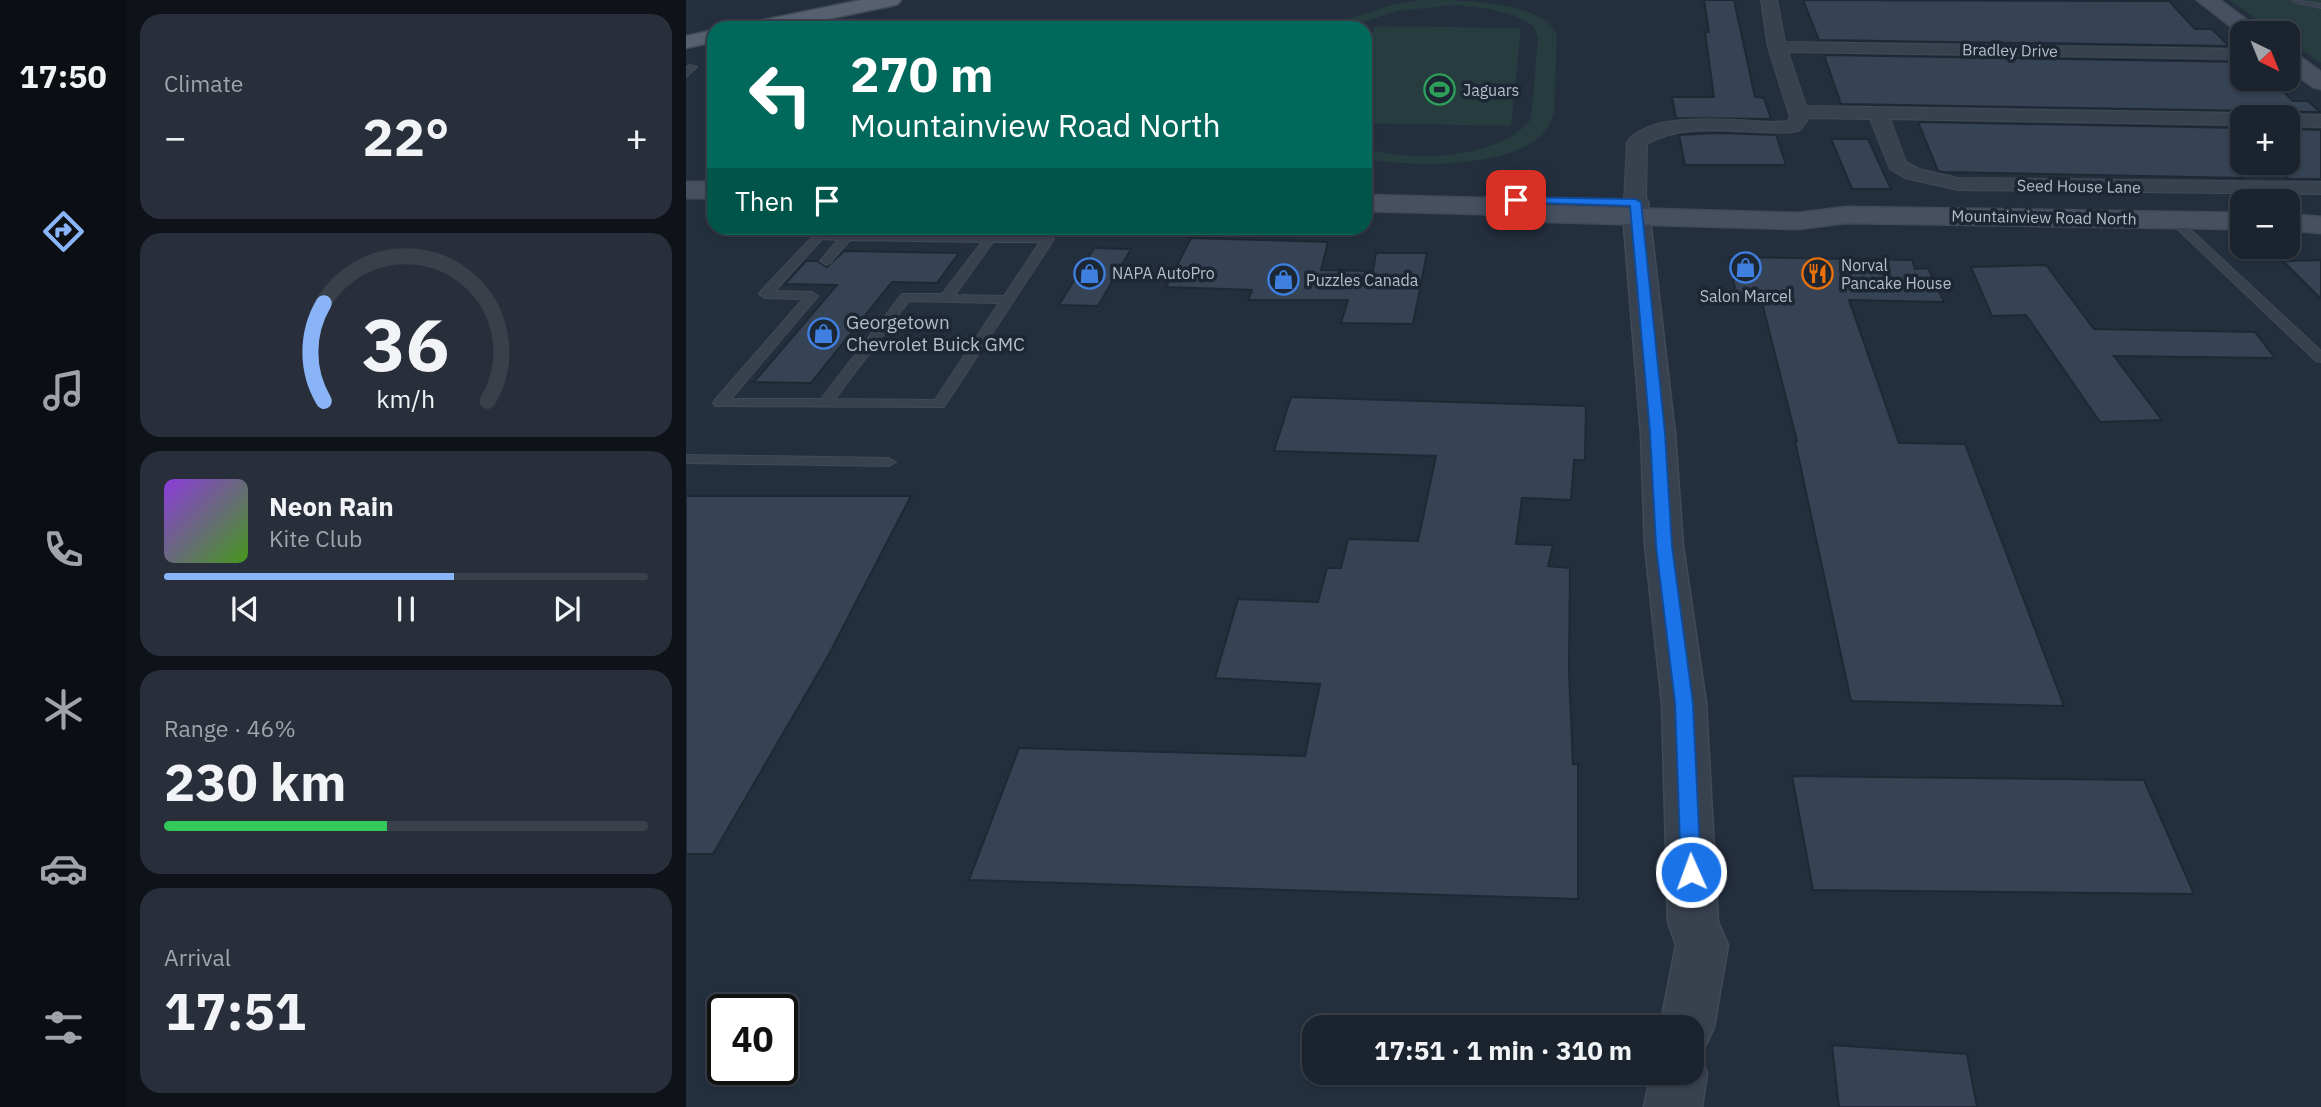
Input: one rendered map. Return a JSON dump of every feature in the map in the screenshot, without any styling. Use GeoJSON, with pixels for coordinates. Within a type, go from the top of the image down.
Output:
{"type":"FeatureCollection","features":[{"type":"Feature","properties":{"kind":"main road"},"geometry":{"type":"LineString","coordinates":[[788,21],[891,0]]}},
{"type":"Feature","properties":{"kind":"main road"},"geometry":{"type":"LineString","coordinates":[[2207,0],[2236,21]]}},
{"type":"Feature","properties":{"kind":"main road"},"geometry":{"type":"LineString","coordinates":[[686,42],[707,38]]}},
{"type":"Feature","properties":{"kind":"main road"},"geometry":{"type":"LineString","coordinates":[[2300,67],[2321,82]]}},
{"type":"Feature","properties":{"kind":"main road"},"geometry":{"type":"LineString","coordinates":[[686,190],[707,190]]}},
{"type":"Feature","properties":{"kind":"main road","name":"Mountainview Road North"},"geometry":{"type":"LineString","coordinates":[[1372,203],[1482,206],[1515,213],[1636,209],[1798,221],[1846,215],[2230,221]]}},
{"type":"Feature","properties":{"kind":"main road"},"geometry":{"type":"LineString","coordinates":[[2300,222],[2321,222]]}},
{"type":"Feature","properties":{"kind":"street"},"geometry":{"type":"LineString","coordinates":[[1690,1015],[1702,945],[1693,922],[1684,703],[1664,546],[1658,433],[1636,209],[1637,142],[1645,134],[1667,128],[1775,129],[1793,126],[1800,117],[1777,47],[1769,0]]}},
{"type":"Feature","properties":{"kind":"street","name":"Bradley Drive"},"geometry":{"type":"LineString","coordinates":[[1777,47],[2230,54]]}},
{"type":"Feature","properties":{"kind":"street"},"geometry":{"type":"LineString","coordinates":[[1798,112],[2230,120]]}},
{"type":"Feature","properties":{"kind":"street","name":"Seed House Lane"},"geometry":{"type":"LineString","coordinates":[[1878,113],[1897,165],[1912,174],[1958,184],[2321,188]]}},
{"type":"Feature","properties":{"kind":"street"},"geometry":{"type":"LineString","coordinates":[[2300,120],[2321,121]]}},
{"type":"Feature","properties":{"kind":"street"},"geometry":{"type":"LineString","coordinates":[[1673,1107],[1677,1085]]}},
{"type":"Feature","properties":{"kind":"lane"},"geometry":{"type":"LineString","coordinates":[[2297,0],[2321,6]]}},
{"type":"Feature","properties":{"kind":"lane"},"geometry":{"type":"LineString","coordinates":[[2173,219],[2321,358]]}},
{"type":"Feature","properties":{"kind":"lane"},"geometry":{"type":"LineString","coordinates":[[827,235],[819,236],[765,294],[803,290],[812,296],[720,403],[939,404],[1048,239],[920,235]]}},
{"type":"Feature","properties":{"kind":"lane"},"geometry":{"type":"LineString","coordinates":[[826,261],[848,235]]}},
{"type":"Feature","properties":{"kind":"lane"},"geometry":{"type":"LineString","coordinates":[[946,298],[990,238]]}},
{"type":"Feature","properties":{"kind":"lane"},"geometry":{"type":"LineString","coordinates":[[824,404],[906,297],[1008,300]]}},
{"type":"Feature","properties":{"kind":"lane"},"geometry":{"type":"LineString","coordinates":[[686,459],[889,462]]}},
{"type":"Feature","properties":{"kind":"green space"},"geometry":{"type":"Polygon","coordinates":[[[1422,0],[1497,4],[1535,15],[1549,23],[1557,35],[1554,112],[1545,132],[1526,146],[1472,161],[1412,163],[1372,160],[1372,150],[1429,156],[1477,150],[1498,143],[1517,132],[1531,119],[1538,37],[1533,26],[1515,16],[1490,9],[1455,5],[1397,11],[1366,21],[1337,21],[1395,4],[1422,0]]]}},
{"type":"Feature","properties":{"kind":"green space"},"geometry":{"type":"Polygon","coordinates":[[[2229,0],[2321,0],[2321,63],[2300,49],[2300,21],[2260,21],[2229,0]]]}},
{"type":"Feature","properties":{"kind":"green space","name":"Jaguars"},"geometry":{"type":"Polygon","coordinates":[[[1375,26],[1521,28],[1511,126],[1372,123],[1372,35],[1375,26]]]}},
{"type":"Feature","properties":{"kind":"building"},"geometry":{"type":"Polygon","coordinates":[[[1704,0],[1734,0],[1755,97],[1764,98],[1771,119],[1676,118],[1672,97],[1714,97],[1705,32],[1709,32],[1704,0]]]}},
{"type":"Feature","properties":{"kind":"building"},"geometry":{"type":"Polygon","coordinates":[[[1803,0],[2169,1],[2195,29],[2212,29],[2229,46],[1819,40],[1803,0]]]}},
{"type":"Feature","properties":{"kind":"building"},"geometry":{"type":"Polygon","coordinates":[[[1824,55],[2230,62],[2230,91],[2283,91],[2293,101],[2308,101],[2320,112],[2300,112],[2300,105],[2230,105],[2230,110],[1841,104],[1824,55]]]}},
{"type":"Feature","properties":{"kind":"building"},"geometry":{"type":"Polygon","coordinates":[[[1918,122],[2230,128],[2230,175],[2242,175],[2242,178],[1943,172],[1938,171],[1918,122]]]}},
{"type":"Feature","properties":{"kind":"building"},"geometry":{"type":"Polygon","coordinates":[[[2300,129],[2321,130],[2321,179],[2287,179],[2287,175],[2300,175],[2300,129]]]}},
{"type":"Feature","properties":{"kind":"building"},"geometry":{"type":"Polygon","coordinates":[[[1679,135],[1776,135],[1786,165],[1685,165],[1679,135]]]}},
{"type":"Feature","properties":{"kind":"building"},"geometry":{"type":"Polygon","coordinates":[[[1831,139],[1868,139],[1891,189],[1852,189],[1831,139]]]}},
{"type":"Feature","properties":{"kind":"building"},"geometry":{"type":"Polygon","coordinates":[[[1191,238],[1328,242],[1321,270],[1373,271],[1376,253],[1427,253],[1413,324],[1341,323],[1348,300],[1248,300],[1252,290],[1166,287],[1191,238]]]}},
{"type":"Feature","properties":{"kind":"building"},"geometry":{"type":"Polygon","coordinates":[[[1094,248],[1131,249],[1098,306],[1059,305],[1094,248]]]}},
{"type":"Feature","properties":{"kind":"building","name":"Georgetown Chevrolet Buick GMC"},"geometry":{"type":"Polygon","coordinates":[[[844,251],[959,253],[937,283],[892,282],[811,383],[754,382],[837,285],[785,284],[806,261],[817,261],[827,267],[844,251]]]}},
{"type":"Feature","properties":{"kind":"building"},"geometry":{"type":"Polygon","coordinates":[[[1729,257],[1912,260],[1915,269],[1928,268],[1944,302],[1849,300],[1899,443],[1965,444],[2064,706],[1851,701],[1797,441],[1761,299],[1737,298],[1729,257]]]}},
{"type":"Feature","properties":{"kind":"building"},"geometry":{"type":"Polygon","coordinates":[[[2321,260],[2321,299],[2283,261],[2321,260]]]}},
{"type":"Feature","properties":{"kind":"building"},"geometry":{"type":"Polygon","coordinates":[[[2046,265],[2094,329],[2255,332],[2275,358],[2114,356],[2162,420],[2100,422],[2026,315],[1992,316],[1971,267],[2046,265]]]}},
{"type":"Feature","properties":{"kind":"building"},"geometry":{"type":"Polygon","coordinates":[[[1291,397],[1586,406],[1585,460],[1574,460],[1571,500],[1522,498],[1516,544],[1553,545],[1548,566],[1570,568],[1569,671],[1573,764],[1578,764],[1578,899],[969,880],[1019,748],[1305,756],[1320,684],[1215,678],[1238,599],[1318,602],[1327,568],[1341,568],[1348,539],[1418,541],[1436,456],[1274,451],[1291,397]]]}},
{"type":"Feature","properties":{"kind":"building"},"geometry":{"type":"Polygon","coordinates":[[[686,496],[911,496],[828,656],[713,854],[686,854],[686,496]]]}},
{"type":"Feature","properties":{"kind":"building"},"geometry":{"type":"Polygon","coordinates":[[[1792,776],[2144,780],[2194,894],[1813,890],[1792,776]]]}},
{"type":"Feature","properties":{"kind":"building"},"geometry":{"type":"Polygon","coordinates":[[[1832,1045],[1967,1054],[1977,1107],[1839,1107],[1832,1045]]]}},
{"type":"Feature","properties":{"kind":"place","name":"Jaguars"},"geometry":{"type":"Point","coordinates":[1440,90]}},
{"type":"Feature","properties":{"kind":"place","name":"Salon Marcel"},"geometry":{"type":"Point","coordinates":[1746,267]}},
{"type":"Feature","properties":{"kind":"place","name":"NAPA AutoPro"},"geometry":{"type":"Point","coordinates":[1089,273]}},
{"type":"Feature","properties":{"kind":"place","name":"Norval Pancake House"},"geometry":{"type":"Point","coordinates":[1818,274]}},
{"type":"Feature","properties":{"kind":"place","name":"Puzzles Canada"},"geometry":{"type":"Point","coordinates":[1283,280]}},
{"type":"Feature","properties":{"kind":"place","name":"Georgetown Chevrolet Buick GMC"},"geometry":{"type":"Point","coordinates":[823,333]}},
{"type":"Feature","properties":{"kind":"route"},"geometry":{"type":"LineString","coordinates":[[1516,200],[1635,202],[1658,433],[1664,546],[1684,703],[1691,872]]}}]}
